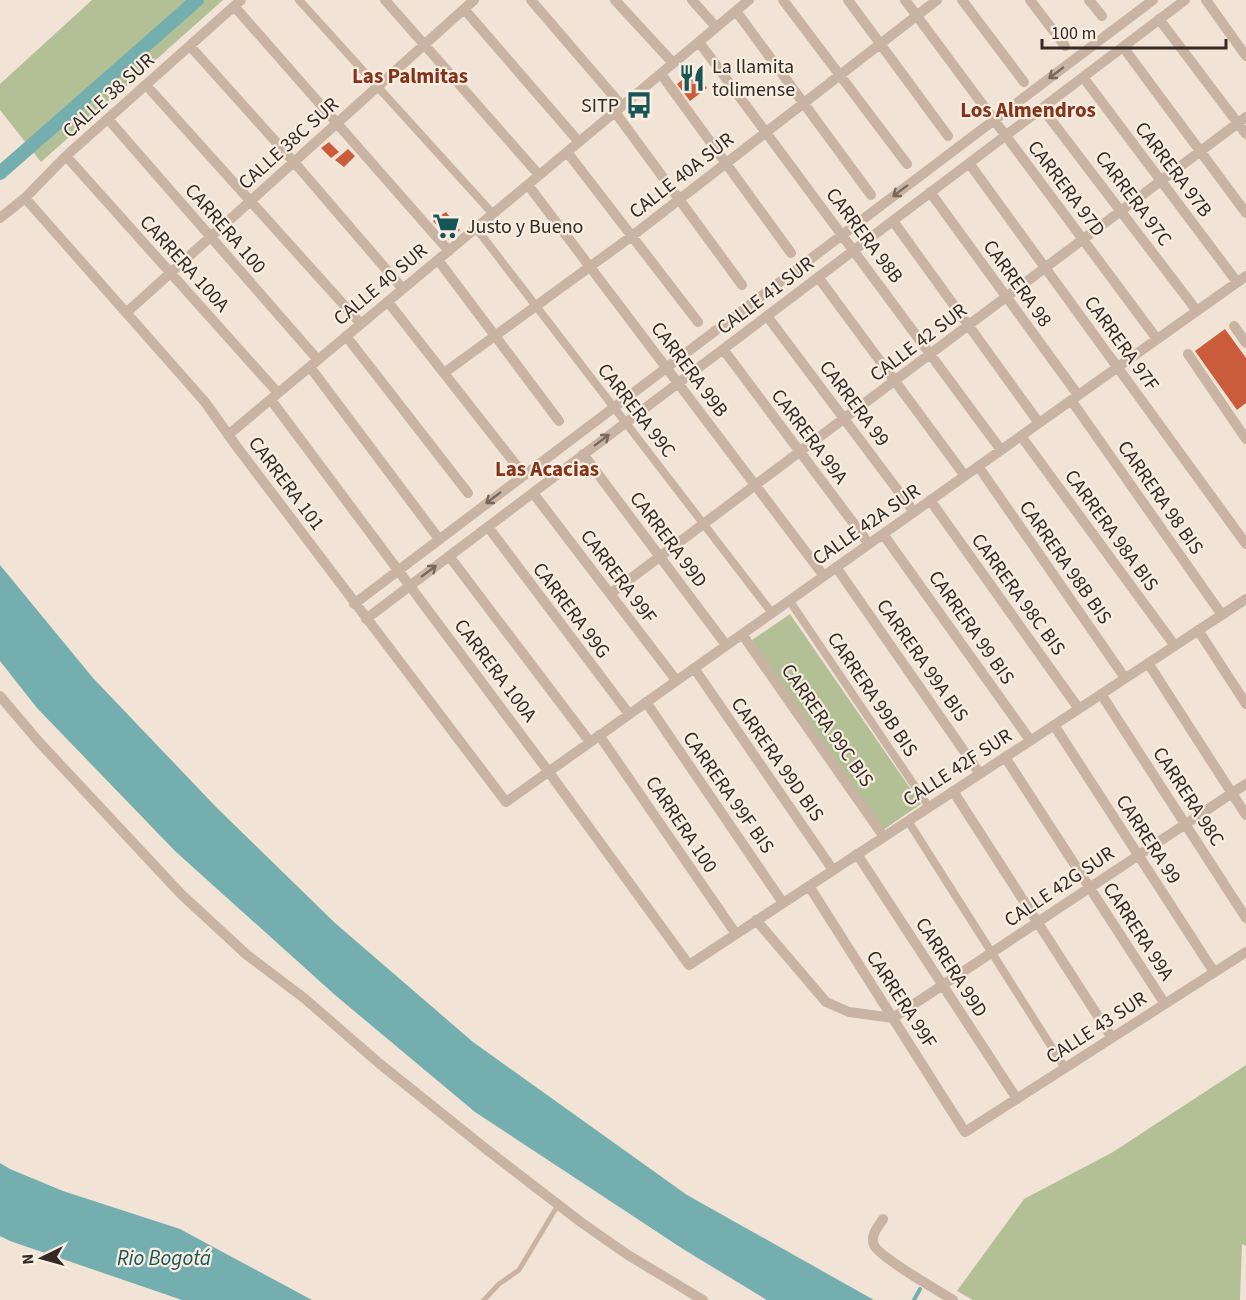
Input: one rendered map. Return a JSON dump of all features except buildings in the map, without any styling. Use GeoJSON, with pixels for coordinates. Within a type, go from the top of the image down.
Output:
{"type":"FeatureCollection","features":[{"type":"Feature","properties":{"kind":"street"},"geometry":{"type":"LineString","coordinates":[[299,0],[493,214]]}},
{"type":"Feature","properties":{"kind":"street"},"geometry":{"type":"LineString","coordinates":[[385,0],[539,175]]}},
{"type":"Feature","properties":{"kind":"street","name":"CALLE 38C SUR"},"geometry":{"type":"LineString","coordinates":[[127,312],[474,0]]}},
{"type":"Feature","properties":{"kind":"street"},"geometry":{"type":"LineString","coordinates":[[531,0],[619,109],[678,198],[742,285]]}},
{"type":"Feature","properties":{"kind":"street"},"geometry":{"type":"LineString","coordinates":[[615,0],[673,63]]}},
{"type":"Feature","properties":{"kind":"street"},"geometry":{"type":"LineString","coordinates":[[692,0],[716,27]]}},
{"type":"Feature","properties":{"kind":"street","name":"CALLE 40 SUR"},"geometry":{"type":"LineString","coordinates":[[228,435],[749,0]]}},
{"type":"Feature","properties":{"kind":"street"},"geometry":{"type":"LineString","coordinates":[[783,0],[907,164]]}},
{"type":"Feature","properties":{"kind":"street"},"geometry":{"type":"LineString","coordinates":[[848,0],[948,136]]}},
{"type":"Feature","properties":{"kind":"street","name":"CARRERA 97D"},"geometry":{"type":"LineString","coordinates":[[906,0],[1157,339]]}},
{"type":"Feature","properties":{"kind":"street","name":"CALLE 40A SUR"},"geometry":{"type":"LineString","coordinates":[[444,374],[632,236],[678,198],[804,104],[937,0]]}},
{"type":"Feature","properties":{"kind":"street"},"geometry":{"type":"LineString","coordinates":[[962,0],[1024,82]]}},
{"type":"Feature","properties":{"kind":"street"},"geometry":{"type":"LineString","coordinates":[[1030,0],[1065,46]]}},
{"type":"Feature","properties":{"kind":"street"},"geometry":{"type":"LineString","coordinates":[[1089,0],[1102,16]]}},
{"type":"Feature","properties":{"kind":"street","name":"CALLE 41 SUR"},"geometry":{"type":"LineString","coordinates":[[354,603],[1153,0]]}},
{"type":"Feature","properties":{"kind":"street","name":"CALLE 41 SUR"},"geometry":{"type":"LineString","coordinates":[[366,619],[1185,0]]}},
{"type":"Feature","properties":{"kind":"street"},"geometry":{"type":"LineString","coordinates":[[1206,0],[1246,56]]}},
{"type":"Feature","properties":{"kind":"street"},"geometry":{"type":"LineString","coordinates":[[237,3],[337,123],[449,251]]}},
{"type":"Feature","properties":{"kind":"street","name":"CALLE 38 SUR"},"geometry":{"type":"LineString","coordinates":[[0,218],[25,198],[66,156],[237,3]]}},
{"type":"Feature","properties":{"kind":"street"},"geometry":{"type":"LineString","coordinates":[[464,9],[579,142]]}},
{"type":"Feature","properties":{"kind":"street"},"geometry":{"type":"LineString","coordinates":[[736,11],[871,195]]}},
{"type":"Feature","properties":{"kind":"street"},"geometry":{"type":"LineString","coordinates":[[1160,19],[1242,120],[1246,134]]}},
{"type":"Feature","properties":{"kind":"street","name":"CARRERA 98B"},"geometry":{"type":"LineString","coordinates":[[699,42],[1001,450]]}},
{"type":"Feature","properties":{"kind":"street"},"geometry":{"type":"LineString","coordinates":[[190,46],[403,289]]}},
{"type":"Feature","properties":{"kind":"street"},"geometry":{"type":"LineString","coordinates":[[1123,47],[1246,213]]}},
{"type":"Feature","properties":{"kind":"street"},"geometry":{"type":"LineString","coordinates":[[661,74],[791,253]]}},
{"type":"Feature","properties":{"kind":"street","name":"CARRERA 97B"},"geometry":{"type":"LineString","coordinates":[[1083,77],[1161,181],[1241,279]]}},
{"type":"Feature","properties":{"kind":"street"},"geometry":{"type":"LineString","coordinates":[[146,85],[361,324]]}},
{"type":"Feature","properties":{"kind":"street","name":"CARRERA 97C"},"geometry":{"type":"LineString","coordinates":[[1042,108],[1197,311]]}},
{"type":"Feature","properties":{"kind":"street","name":"CARRERA 100"},"geometry":{"type":"LineString","coordinates":[[108,119],[211,237],[314,363],[439,539]]}},
{"type":"Feature","properties":{"kind":"street","name":"CALLE 42 SUR"},"geometry":{"type":"LineString","coordinates":[[610,594],[1242,120]]}},
{"type":"Feature","properties":{"kind":"street"},"geometry":{"type":"LineString","coordinates":[[567,152],[698,322]]}},
{"type":"Feature","properties":{"kind":"street","name":"CARRERA 100A"},"geometry":{"type":"LineString","coordinates":[[66,156],[170,273],[274,396],[689,965]]}},
{"type":"Feature","properties":{"kind":"street","name":"CARRERA 97F"},"geometry":{"type":"LineString","coordinates":[[969,163],[1246,544]]}},
{"type":"Feature","properties":{"kind":"street","name":"CARRERA 99B"},"geometry":{"type":"LineString","coordinates":[[528,185],[824,576]]}},
{"type":"Feature","properties":{"kind":"street","name":"CARRERA 98"},"geometry":{"type":"LineString","coordinates":[[930,192],[1074,398]]}},
{"type":"Feature","properties":{"kind":"street","name":"CARRERA 101"},"geometry":{"type":"LineString","coordinates":[[25,198],[205,402],[366,619],[506,801]]}},
{"type":"Feature","properties":{"kind":"street"},"geometry":{"type":"LineString","coordinates":[[892,221],[1039,423]]}},
{"type":"Feature","properties":{"kind":"street","name":"CARRERA 99C"},"geometry":{"type":"LineString","coordinates":[[476,228],[772,613]]}},
{"type":"Feature","properties":{"kind":"street"},"geometry":{"type":"LineString","coordinates":[[438,260],[559,421]]}},
{"type":"Feature","properties":{"kind":"street"},"geometry":{"type":"LineString","coordinates":[[818,278],[965,476]]}},
{"type":"Feature","properties":{"kind":"street","name":"CALLE 42A SUR"},"geometry":{"type":"LineString","coordinates":[[506,801],[1241,279]]}},
{"type":"Feature","properties":{"kind":"street"},"geometry":{"type":"LineString","coordinates":[[388,302],[524,475]]}},
{"type":"Feature","properties":{"kind":"street","name":"CARRERA 99"},"geometry":{"type":"LineString","coordinates":[[767,316],[914,512]]}},
{"type":"Feature","properties":{"kind":"street"},"geometry":{"type":"LineString","coordinates":[[1234,326],[1246,343]]}},
{"type":"Feature","properties":{"kind":"street"},"geometry":{"type":"LineString","coordinates":[[346,336],[468,493]]}},
{"type":"Feature","properties":{"kind":"street","name":"CARRERA 99A"},"geometry":{"type":"LineString","coordinates":[[723,349],[869,544]]}},
{"type":"Feature","properties":{"kind":"street"},"geometry":{"type":"LineString","coordinates":[[1188,354],[1246,439]]}},
{"type":"Feature","properties":{"kind":"street","name":"CARRERA 98 BIS"},"geometry":{"type":"LineString","coordinates":[[1074,398],[1222,615]]}},
{"type":"Feature","properties":{"kind":"street","name":"CARRERA 98A BIS"},"geometry":{"type":"LineString","coordinates":[[1021,435],[1174,646]]}},
{"type":"Feature","properties":{"kind":"street","name":"CARRERA 99D"},"geometry":{"type":"LineString","coordinates":[[583,454],[726,645]]}},
{"type":"Feature","properties":{"kind":"street","name":"CARRERA 98B BIS"},"geometry":{"type":"LineString","coordinates":[[978,466],[1125,678]]}},
{"type":"Feature","properties":{"kind":"street","name":"CARRERA 99F"},"geometry":{"type":"LineString","coordinates":[[532,493],[676,680]]}},
{"type":"Feature","properties":{"kind":"street","name":"CARRERA 98C BIS"},"geometry":{"type":"LineString","coordinates":[[930,500],[1079,709]]}},
{"type":"Feature","properties":{"kind":"street","name":"CARRERA 99G"},"geometry":{"type":"LineString","coordinates":[[488,527],[629,714]]}},
{"type":"Feature","properties":{"kind":"street","name":"CARRERA 99 BIS"},"geometry":{"type":"LineString","coordinates":[[883,534],[1030,740]]}},
{"type":"Feature","properties":{"kind":"street"},"geometry":{"type":"LineString","coordinates":[[449,556],[590,742]]}},
{"type":"Feature","properties":{"kind":"street","name":"CARRERA 99A BIS"},"geometry":{"type":"LineString","coordinates":[[836,567],[980,774]]}},
{"type":"Feature","properties":{"kind":"street","name":"CARRERA 99B BIS"},"geometry":{"type":"LineString","coordinates":[[789,600],[929,807]]}},
{"type":"Feature","properties":{"kind":"street","name":"CALLE 42F SUR"},"geometry":{"type":"LineString","coordinates":[[689,965],[1198,630],[1245,602]]}},
{"type":"Feature","properties":{"kind":"street"},"geometry":{"type":"LineString","coordinates":[[1198,630],[1246,704]]}},
{"type":"Feature","properties":{"kind":"street","name":"CARRERA 99C BIS"},"geometry":{"type":"LineString","coordinates":[[742,634],[884,837]]}},
{"type":"Feature","properties":{"kind":"street"},"geometry":{"type":"LineString","coordinates":[[1148,663],[1246,815]]}},
{"type":"Feature","properties":{"kind":"street","name":"CARRERA 99D BIS"},"geometry":{"type":"LineString","coordinates":[[694,668],[833,870]]}},
{"type":"Feature","properties":{"kind":"street","name":"CARRERA 98C"},"geometry":{"type":"LineString","coordinates":[[1101,694],[1246,918]]}},
{"type":"Feature","properties":{"kind":"street"},"geometry":{"type":"LineString","coordinates":[[0,696],[46,750],[181,894],[247,956],[304,998],[397,1078],[558,1205],[628,1255],[703,1300]]}},
{"type":"Feature","properties":{"kind":"street","name":"CARRERA 99F BIS"},"geometry":{"type":"LineString","coordinates":[[646,702],[783,903]]}},
{"type":"Feature","properties":{"kind":"street","name":"CARRERA 99"},"geometry":{"type":"LineString","coordinates":[[1054,725],[1214,972]]}},
{"type":"Feature","properties":{"kind":"street","name":"CARRERA 100"},"geometry":{"type":"LineString","coordinates":[[599,735],[736,934]]}},
{"type":"Feature","properties":{"kind":"street","name":"CARRERA 99A"},"geometry":{"type":"LineString","coordinates":[[1005,757],[1165,1004]]}},
{"type":"Feature","properties":{"kind":"street","name":"CALLE 42G SUR"},"geometry":{"type":"LineString","coordinates":[[893,1018],[1246,784]]}},
{"type":"Feature","properties":{"kind":"street"},"geometry":{"type":"LineString","coordinates":[[953,791],[1112,1038]]}},
{"type":"Feature","properties":{"kind":"street"},"geometry":{"type":"LineString","coordinates":[[908,821],[1065,1068]]}},
{"type":"Feature","properties":{"kind":"street","name":"CARRERA 99D"},"geometry":{"type":"LineString","coordinates":[[857,854],[1017,1098]]}},
{"type":"Feature","properties":{"kind":"street","name":"CARRERA 99F"},"geometry":{"type":"LineString","coordinates":[[809,886],[965,1132]]}},
{"type":"Feature","properties":{"kind":"street"},"geometry":{"type":"LineString","coordinates":[[756,920],[826,1002],[849,1012],[893,1018]]}},
{"type":"Feature","properties":{"kind":"street","name":"CALLE 43 SUR"},"geometry":{"type":"LineString","coordinates":[[965,1132],[1246,952]]}},
{"type":"Feature","properties":{"kind":"street"},"geometry":{"type":"LineString","coordinates":[[883,1219],[873,1236],[874,1247],[885,1257],[953,1300]]}},
{"type":"Feature","properties":{"kind":"lane"},"geometry":{"type":"LineString","coordinates":[[484,1300],[519,1270],[558,1205]]}},
{"type":"Feature","properties":{"kind":"green space"},"geometry":{"type":"Polygon","coordinates":[[[92,0],[223,0],[41,162],[0,110],[0,84],[92,0]]]}},
{"type":"Feature","properties":{"kind":"green space"},"geometry":{"type":"Polygon","coordinates":[[[790,614],[921,804],[883,830],[752,640],[790,614]]]}},
{"type":"Feature","properties":{"kind":"green space"},"geometry":{"type":"Polygon","coordinates":[[[1246,1065],[1246,1246],[1242,1244],[1240,1300],[973,1300],[957,1291],[1024,1199],[1113,1152],[1246,1065]]]}},
{"type":"Feature","properties":{"kind":"water"},"geometry":{"type":"Polygon","coordinates":[[[0,565],[93,678],[217,808],[335,923],[473,1042],[687,1195],[874,1300],[767,1300],[683,1249],[475,1112],[335,995],[175,851],[37,708],[0,661],[0,565]]]}},
{"type":"Feature","properties":{"kind":"water","name":"Rio Bogotá"},"geometry":{"type":"Polygon","coordinates":[[[0,1163],[63,1191],[180,1229],[312,1300],[182,1300],[10,1241],[0,1236],[0,1163]]]}},
{"type":"Feature","properties":{"kind":"waterway"},"geometry":{"type":"LineString","coordinates":[[0,173],[197,0]]}},
{"type":"Feature","properties":{"kind":"waterway"},"geometry":{"type":"LineString","coordinates":[[914,1300],[920,1289]]}},
{"type":"Feature","properties":{"kind":"place","name":"La llamita tolimense"},"geometry":{"type":"Point","coordinates":[692,78]}},
{"type":"Feature","properties":{"kind":"place","name":"SITP"},"geometry":{"type":"Point","coordinates":[639,105]}},
{"type":"Feature","properties":{"kind":"place","name":"Justo y Bueno"},"geometry":{"type":"Point","coordinates":[446,226]}},
{"type":"Feature","properties":{"kind":"district","name":"Las Palmitas"},"geometry":{"type":"Point","coordinates":[410,76]}},
{"type":"Feature","properties":{"kind":"district","name":"Los Almendros"},"geometry":{"type":"Point","coordinates":[1028,110]}},
{"type":"Feature","properties":{"kind":"district","name":"Las Acacias"},"geometry":{"type":"Point","coordinates":[547,469]}}]}
